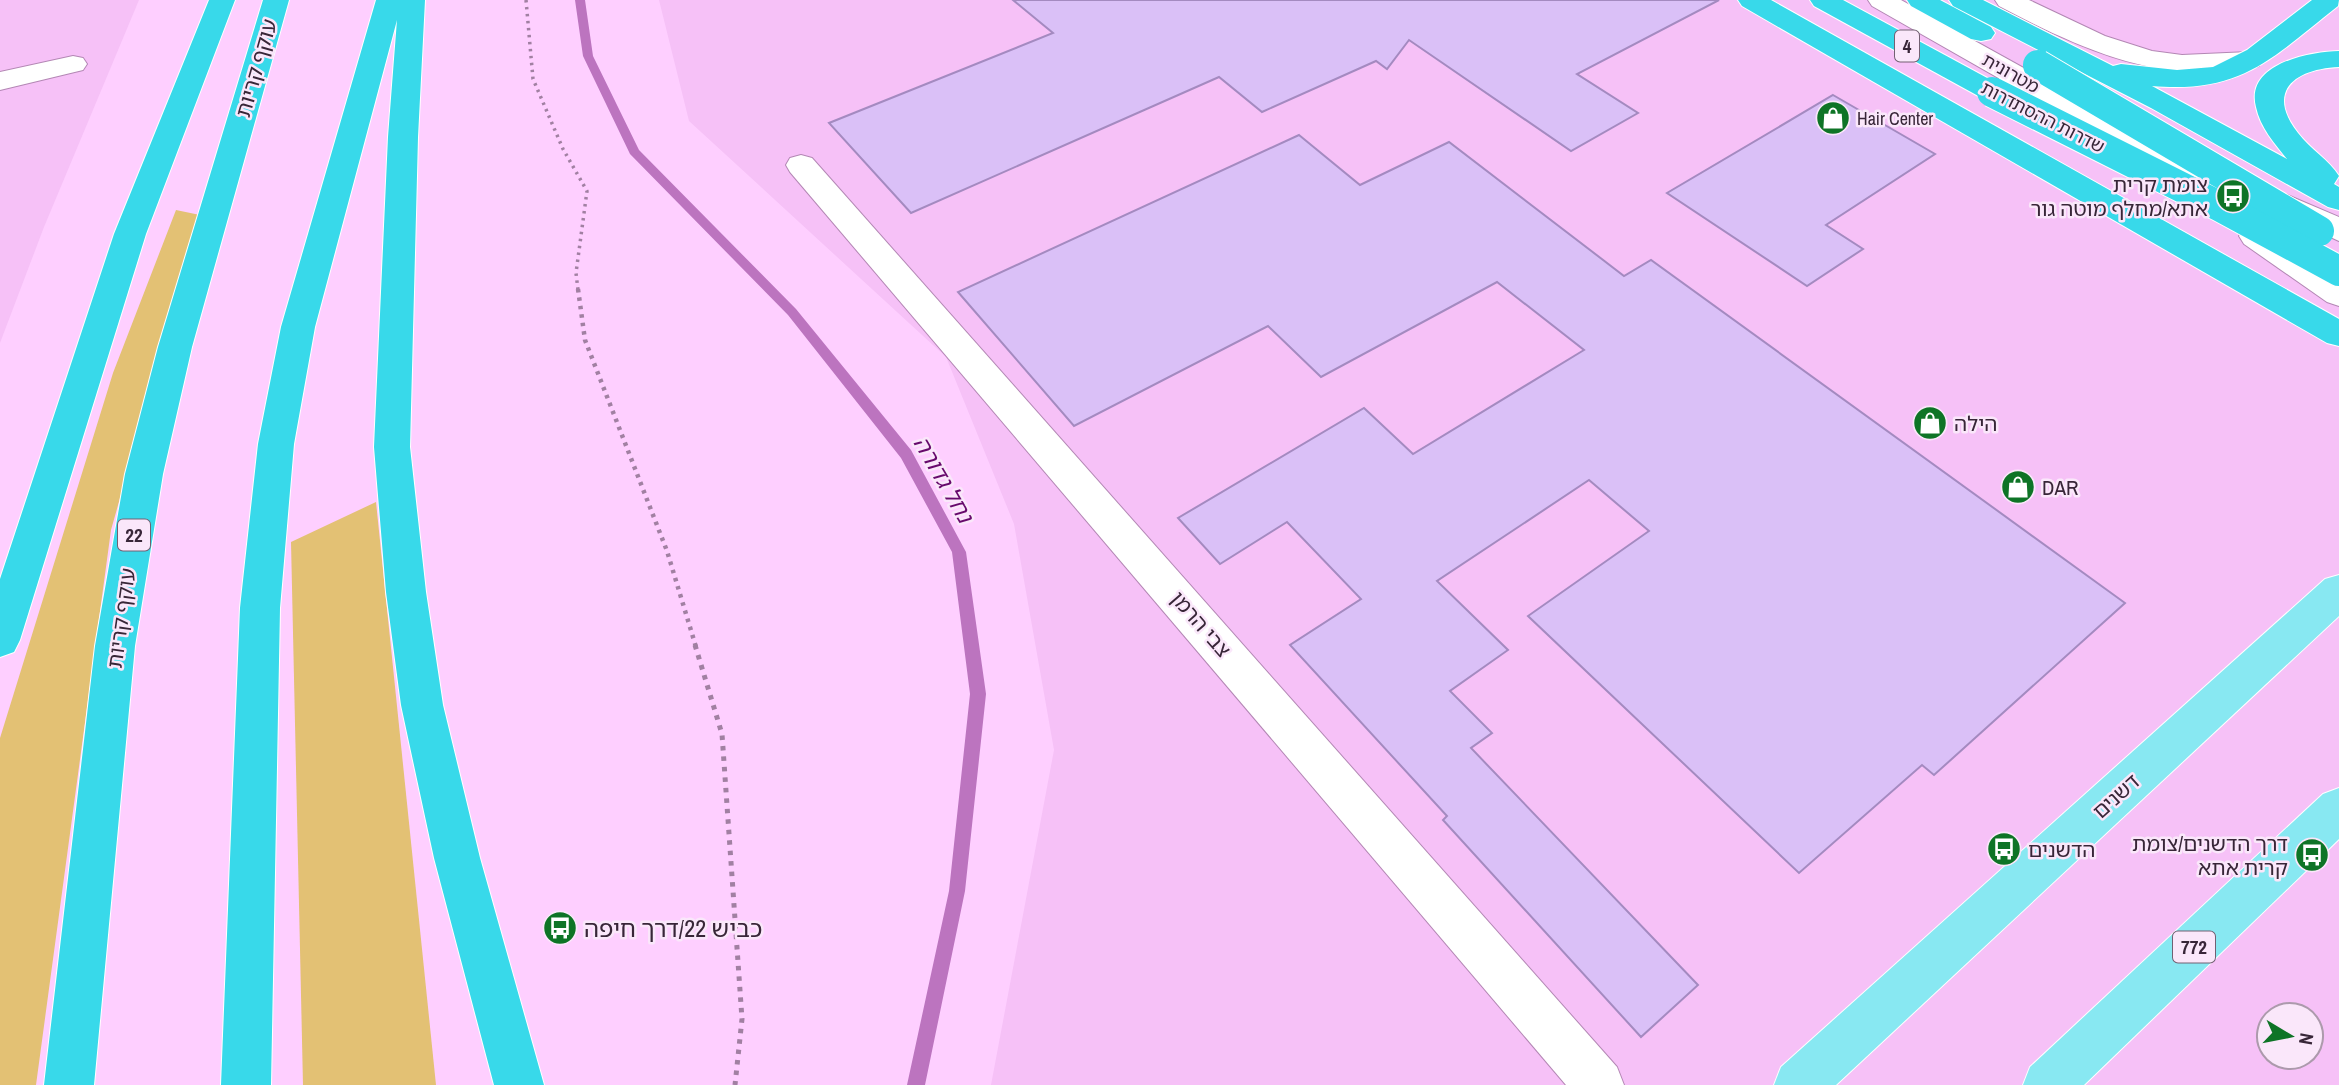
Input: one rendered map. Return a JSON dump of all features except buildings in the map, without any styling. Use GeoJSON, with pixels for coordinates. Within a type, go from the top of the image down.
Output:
{"type":"FeatureCollection","features":[{"type":"Feature","properties":{"kind":"highway"},"geometry":{"type":"LineString","coordinates":[[0,640],[130,234],[222,0]]}},
{"type":"Feature","properties":{"kind":"highway","name":"עוקף קריות"},"geometry":{"type":"LineString","coordinates":[[69,1085],[115,646],[144,474],[175,347],[276,0]]}},
{"type":"Feature","properties":{"kind":"highway"},"geometry":{"type":"LineString","coordinates":[[246,1085],[260,608],[275,444],[298,327],[389,0]]}},
{"type":"Feature","properties":{"kind":"highway"},"geometry":{"type":"LineString","coordinates":[[412,0],[403,136],[392,447],[406,592],[422,705],[457,858],[519,1085]]}},
{"type":"Feature","properties":{"kind":"highway"},"geometry":{"type":"LineString","coordinates":[[1751,0],[2339,334]]}},
{"type":"Feature","properties":{"kind":"highway","name":"שדרות ההסתדרות"},"geometry":{"type":"LineString","coordinates":[[1823,0],[1992,92],[2220,206],[2339,271]]}},
{"type":"Feature","properties":{"kind":"highway","name":"שדרות ההסתדרות"},"geometry":{"type":"LineString","coordinates":[[1920,0],[2038,65],[2339,242]]}},
{"type":"Feature","properties":{"kind":"highway"},"geometry":{"type":"LineString","coordinates":[[1962,0],[2339,200]]}},
{"type":"Feature","properties":{"kind":"highway"},"geometry":{"type":"LineString","coordinates":[[2083,62],[2133,75],[2195,78],[2221,74],[2249,60],[2329,0]]}},
{"type":"Feature","properties":{"kind":"highway"},"geometry":{"type":"LineString","coordinates":[[2339,59],[2315,61],[2285,71],[2273,81],[2269,90],[2269,102],[2282,134],[2293,148],[2339,189]]}},
{"type":"Feature","properties":{"kind":"main road","name":"דשנים"},"geometry":{"type":"LineString","coordinates":[[1799,1085],[2339,591]]}},
{"type":"Feature","properties":{"kind":"main road","name":"772"},"geometry":{"type":"LineString","coordinates":[[2048,1085],[2339,809]]}},
{"type":"Feature","properties":{"kind":"street"},"geometry":{"type":"LineString","coordinates":[[1741,0],[1905,88]]}},
{"type":"Feature","properties":{"kind":"street","name":"מטרונית"},"geometry":{"type":"LineString","coordinates":[[1881,0],[2141,146],[2278,201],[2339,230]]}},
{"type":"Feature","properties":{"kind":"street"},"geometry":{"type":"LineString","coordinates":[[2008,0],[2093,43],[2117,52],[2188,63],[2228,64],[2249,60]]}},
{"type":"Feature","properties":{"kind":"street"},"geometry":{"type":"LineString","coordinates":[[0,81],[72,64]]}},
{"type":"Feature","properties":{"kind":"street","name":"מטרונית"},"geometry":{"type":"LineString","coordinates":[[2141,146],[2252,234],[2339,294]]}},
{"type":"Feature","properties":{"kind":"street","name":"צבי הרמן"},"geometry":{"type":"LineString","coordinates":[[801,165],[1599,1085]]}},
{"type":"Feature","properties":{"kind":"path"},"geometry":{"type":"LineString","coordinates":[[526,0],[533,79],[563,149],[587,191],[576,273],[585,340],[667,551],[722,734],[742,1019],[735,1085]]}},
{"type":"Feature","properties":{"kind":"shaded area"},"geometry":{"type":"Polygon","coordinates":[[[0,0],[139,0],[44,227],[0,343],[0,0]]]}},
{"type":"Feature","properties":{"kind":"shaded area"},"geometry":{"type":"Polygon","coordinates":[[[659,0],[2339,0],[2339,1085],[991,1085],[1054,750],[1014,524],[946,357],[689,121],[659,0]]]}},
{"type":"Feature","properties":{"kind":"shaded area"},"geometry":{"type":"Polygon","coordinates":[[[176,210],[200,215],[111,530],[36,1085],[0,1085],[0,738],[113,373],[176,210]]]}},
{"type":"Feature","properties":{"kind":"shaded area"},"geometry":{"type":"Polygon","coordinates":[[[376,502],[436,1085],[303,1085],[291,542],[376,502]]]}},
{"type":"Feature","properties":{"kind":"waterway","name":"נחל גדורה"},"geometry":{"type":"LineString","coordinates":[[580,0],[588,56],[634,152],[792,312],[906,454],[959,552],[978,694],[957,891],[916,1085]]}},
{"type":"Feature","properties":{"kind":"place","name":"Hair Center"},"geometry":{"type":"Point","coordinates":[1833,118]}},
{"type":"Feature","properties":{"kind":"place","name":"צומת קרית אתא/מחלף מוטה גור"},"geometry":{"type":"Point","coordinates":[2233,196]}},
{"type":"Feature","properties":{"kind":"place","name":"הילה"},"geometry":{"type":"Point","coordinates":[1930,423]}},
{"type":"Feature","properties":{"kind":"place","name":"DAR"},"geometry":{"type":"Point","coordinates":[2018,487]}},
{"type":"Feature","properties":{"kind":"place","name":"הדשנים"},"geometry":{"type":"Point","coordinates":[2004,849]}},
{"type":"Feature","properties":{"kind":"place","name":"דרך הדשנים/צומת קרית אתא"},"geometry":{"type":"Point","coordinates":[2312,855]}},
{"type":"Feature","properties":{"kind":"place","name":"כביש 22/דרך חיפה"},"geometry":{"type":"Point","coordinates":[560,928]}}]}
